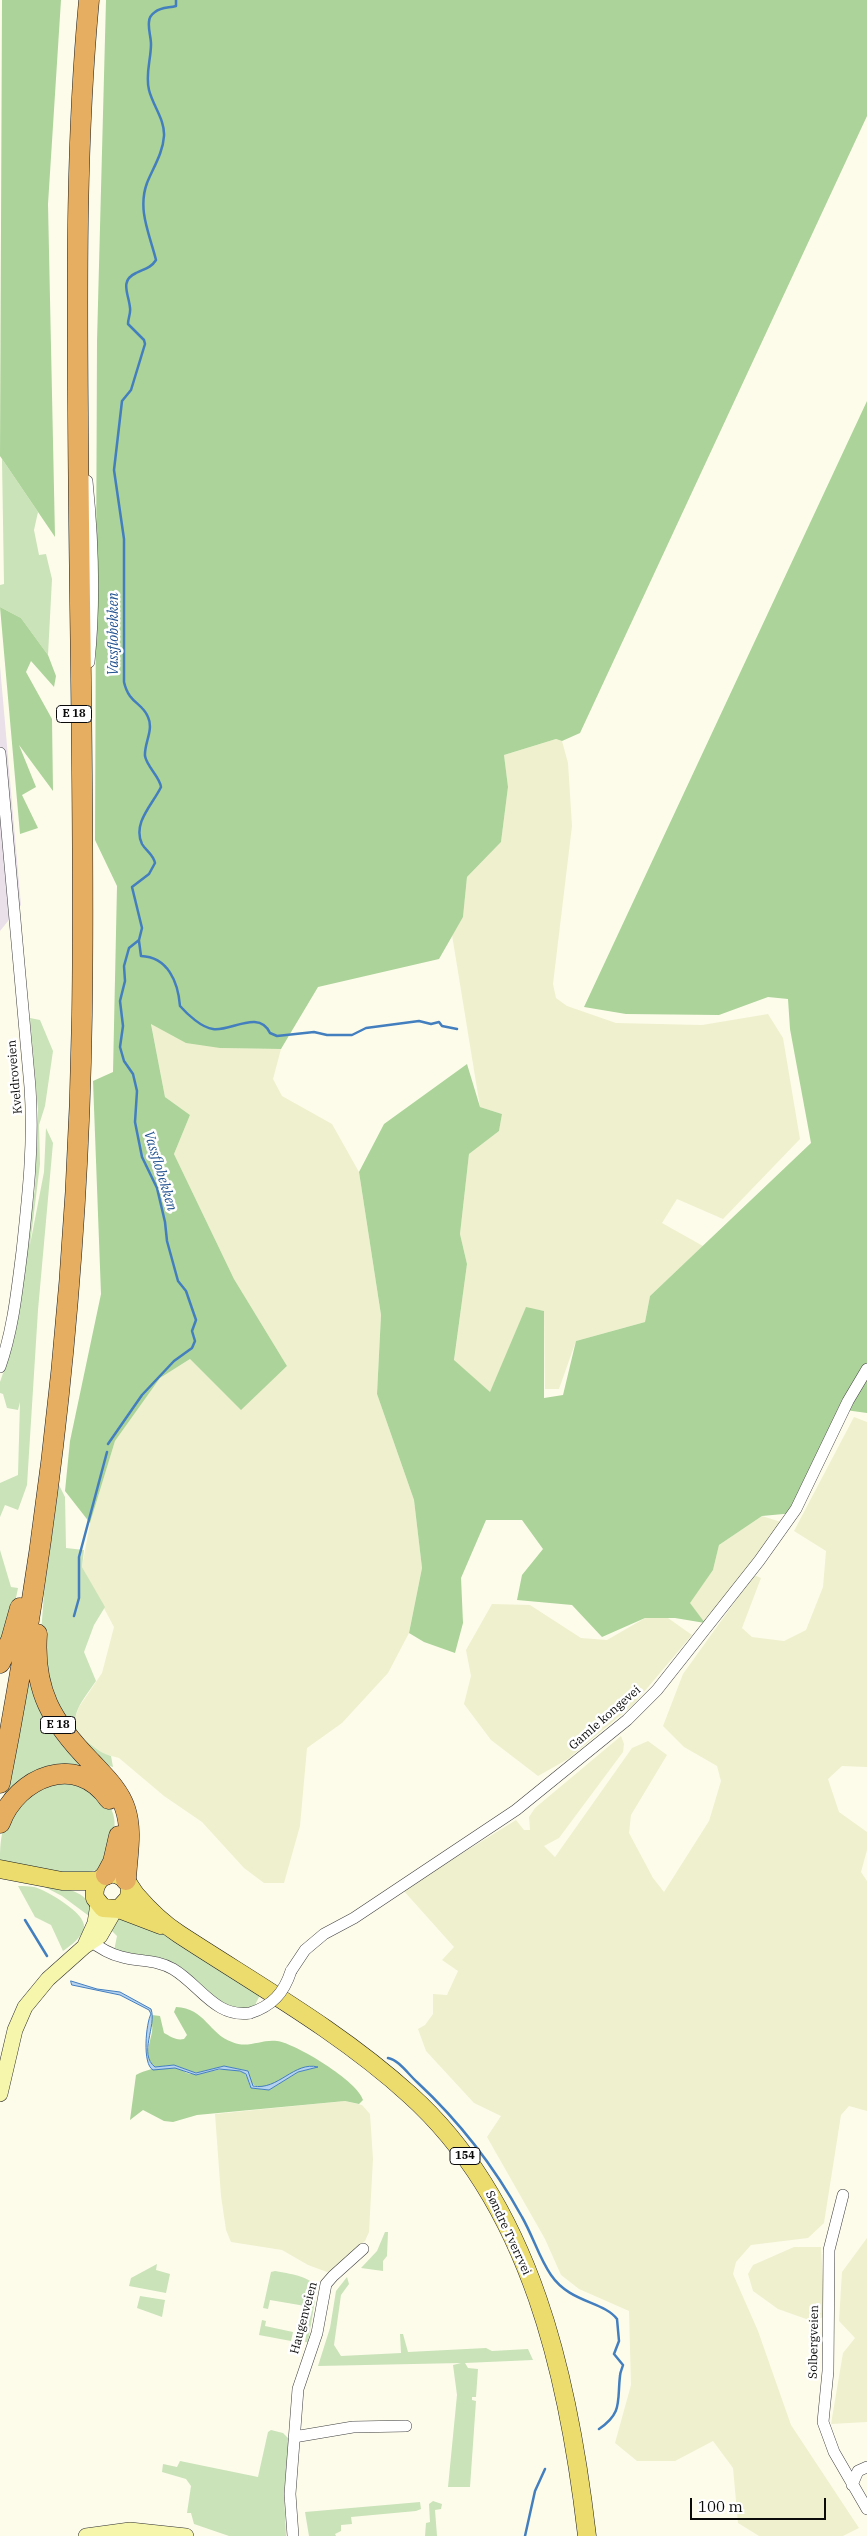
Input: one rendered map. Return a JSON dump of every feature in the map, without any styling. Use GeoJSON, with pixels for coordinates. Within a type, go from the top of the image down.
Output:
{"type":"FeatureCollection","features":[{"type":"Feature","properties":{"kind":"highway","name":"E 18"},"geometry":{"type":"LineString","coordinates":[[0,1750],[30,1574],[55,1381],[68,1236],[74,1096],[76,930],[71,209],[75,100],[82,0]]}},
{"type":"Feature","properties":{"kind":"highway","name":"E 18"},"geometry":{"type":"LineString","coordinates":[[0,1783],[40,1549],[62,1374],[78,1163],[82,929],[77,209],[89,0]]}},
{"type":"Feature","properties":{"kind":"highway","name":"E 18"},"geometry":{"type":"LineString","coordinates":[[40,1549],[36,1640],[41,1689],[59,1726],[109,1782],[124,1806],[130,1831],[111,1893]]}},
{"type":"Feature","properties":{"kind":"highway","name":"E 18"},"geometry":{"type":"LineString","coordinates":[[0,1663],[11,1640],[30,1574]]}},
{"type":"Feature","properties":{"kind":"highway"},"geometry":{"type":"LineString","coordinates":[[0,1823],[16,1796],[38,1778],[52,1774],[82,1778],[96,1785],[108,1797],[115,1808],[119,1822],[118,1847],[111,1893]]}},
{"type":"Feature","properties":{"kind":"main road"},"geometry":{"type":"LineString","coordinates":[[0,1869],[111,1893]]}},
{"type":"Feature","properties":{"kind":"main road","name":"Søndre Tverrvei"},"geometry":{"type":"LineString","coordinates":[[111,1893],[169,1928],[327,2031],[376,2066],[429,2113],[473,2167],[498,2208],[511,2234],[526,2270],[545,2326],[564,2396],[576,2456],[587,2536]]}},
{"type":"Feature","properties":{"kind":"street","name":"Kveldroveien"},"geometry":{"type":"LineString","coordinates":[[0,753],[30,1087],[32,1138],[18,1283],[10,1332],[0,1367]]}},
{"type":"Feature","properties":{"kind":"street","name":"Gamle kongevei"},"geometry":{"type":"LineString","coordinates":[[88,1942],[122,1957],[159,1963],[188,1980],[222,2009],[232,2012],[250,2013],[276,2000],[285,1987],[291,1971],[305,1950],[324,1934],[354,1918],[516,1810],[620,1726],[657,1690],[759,1561],[796,1508],[848,1401],[867,1369]]}},
{"type":"Feature","properties":{"kind":"street"},"geometry":{"type":"LineString","coordinates":[[0,2094],[15,2030],[25,2007],[48,1980],[88,1942],[105,1929],[111,1893]]}},
{"type":"Feature","properties":{"kind":"street","name":"Solbergveien"},"geometry":{"type":"LineString","coordinates":[[843,2194],[829,2250],[828,2371],[823,2422],[826,2435],[867,2509]]}},
{"type":"Feature","properties":{"kind":"street","name":"Haugenveien"},"geometry":{"type":"LineString","coordinates":[[293,2536],[290,2494],[298,2390],[317,2333],[326,2284],[332,2276],[362,2249]]}},
{"type":"Feature","properties":{"kind":"street"},"geometry":{"type":"LineString","coordinates":[[294,2437],[353,2427],[406,2426]]}},
{"type":"Feature","properties":{"kind":"street"},"geometry":{"type":"LineString","coordinates":[[852,2485],[858,2471],[867,2467]]}},
{"type":"Feature","properties":{"kind":"street"},"geometry":{"type":"LineString","coordinates":[[86,2536],[130,2530],[186,2536]]}},
{"type":"Feature","properties":{"kind":"shaded area"},"geometry":{"type":"Polygon","coordinates":[[[0,666],[21,905],[0,931],[0,666]]]}},
{"type":"Feature","properties":{"kind":"green space"},"geometry":{"type":"Polygon","coordinates":[[[2,0],[61,0],[48,204],[55,537],[0,456],[2,0]]]}},
{"type":"Feature","properties":{"kind":"green space"},"geometry":{"type":"Polygon","coordinates":[[[106,0],[867,0],[867,116],[580,733],[562,741],[556,739],[504,755],[508,787],[501,842],[467,877],[463,917],[439,959],[318,987],[281,1049],[220,1048],[186,1043],[151,1024],[165,1097],[190,1115],[174,1154],[234,1279],[287,1366],[241,1410],[190,1359],[160,1378],[115,1441],[90,1523],[65,1491],[70,1441],[101,1294],[93,1081],[113,1072],[117,886],[95,840],[97,341],[106,0]]]}},
{"type":"Feature","properties":{"kind":"green space"},"geometry":{"type":"Polygon","coordinates":[[[867,401],[867,1413],[838,1409],[794,1513],[762,1516],[719,1545],[713,1570],[690,1603],[705,1623],[675,1618],[645,1618],[602,1637],[572,1605],[517,1600],[522,1575],[543,1549],[522,1520],[486,1520],[461,1578],[463,1623],[455,1653],[424,1642],[409,1633],[422,1568],[414,1500],[377,1394],[381,1315],[359,1172],[384,1124],[467,1064],[480,1107],[502,1114],[499,1131],[469,1154],[460,1234],[467,1264],[454,1360],[490,1392],[526,1307],[544,1311],[544,1398],[563,1395],[576,1341],[645,1322],[650,1296],[811,1143],[790,1029],[788,999],[768,997],[719,1015],[626,1014],[584,1007],[867,401]]]}},
{"type":"Feature","properties":{"kind":"green space"},"geometry":{"type":"Polygon","coordinates":[[[2,459],[38,512],[34,530],[39,555],[46,554],[52,579],[48,655],[21,618],[0,607],[0,585],[4,584],[2,459]]]}},
{"type":"Feature","properties":{"kind":"green space"},"geometry":{"type":"Polygon","coordinates":[[[0,607],[21,618],[48,655],[56,676],[54,687],[31,661],[26,672],[52,719],[53,791],[19,745],[36,787],[22,795],[38,828],[20,834],[0,607]]]}},
{"type":"Feature","properties":{"kind":"green space"},"geometry":{"type":"Polygon","coordinates":[[[556,739],[562,741],[568,763],[572,826],[553,984],[556,998],[567,1006],[616,1023],[702,1025],[768,1014],[783,1038],[800,1139],[723,1219],[677,1199],[662,1223],[703,1246],[650,1296],[645,1322],[576,1341],[559,1389],[545,1389],[544,1311],[526,1308],[490,1393],[454,1361],[467,1264],[460,1234],[469,1154],[499,1131],[502,1114],[480,1107],[452,935],[463,917],[467,877],[501,842],[508,787],[504,755],[556,739]]]}},
{"type":"Feature","properties":{"kind":"green space"},"geometry":{"type":"Polygon","coordinates":[[[30,1018],[40,1020],[53,1051],[45,1106],[39,1125],[40,1164],[30,1245],[44,1172],[46,1128],[53,1143],[38,1310],[27,1485],[18,1510],[5,1505],[0,1517],[0,1483],[18,1475],[20,1402],[18,1410],[7,1408],[3,1394],[0,1393],[0,1382],[13,1344],[19,1313],[35,1187],[38,1110],[30,1018]]]}},
{"type":"Feature","properties":{"kind":"green space"},"geometry":{"type":"Polygon","coordinates":[[[151,1023],[220,1048],[281,1049],[273,1079],[282,1096],[332,1124],[359,1172],[381,1315],[377,1394],[414,1500],[422,1568],[409,1633],[388,1673],[342,1723],[307,1748],[300,1826],[284,1883],[264,1883],[244,1868],[202,1822],[164,1796],[119,1758],[104,1754],[82,1738],[76,1727],[75,1718],[79,1707],[102,1673],[114,1627],[82,1567],[90,1523],[115,1441],[160,1378],[190,1359],[241,1409],[287,1366],[234,1279],[174,1154],[190,1115],[165,1097],[151,1023]]]}},
{"type":"Feature","properties":{"kind":"green space"},"geometry":{"type":"Polygon","coordinates":[[[854,1417],[867,1422],[867,1767],[842,1766],[828,1779],[839,1812],[867,1832],[867,1850],[861,1872],[867,1881],[867,2111],[849,2106],[841,2115],[824,2223],[808,2238],[751,2245],[736,2262],[733,2274],[758,2331],[791,2425],[859,2528],[843,2536],[759,2536],[738,2523],[733,2468],[713,2441],[675,2461],[637,2461],[615,2443],[631,2385],[629,2311],[579,2289],[561,2275],[545,2239],[487,2137],[501,2116],[474,2103],[426,2051],[418,2029],[425,2025],[433,2014],[433,1994],[447,1995],[458,1971],[442,1960],[454,1947],[403,1890],[516,1820],[524,1830],[530,1830],[529,1817],[535,1808],[621,1736],[624,1744],[623,1752],[559,1838],[544,1846],[555,1857],[632,1748],[648,1741],[667,1755],[631,1815],[629,1833],[653,1878],[664,1892],[709,1821],[721,1781],[717,1766],[684,1747],[663,1726],[683,1674],[754,1575],[761,1578],[742,1628],[752,1637],[784,1641],[806,1630],[823,1587],[826,1551],[794,1531],[854,1417]]]}},
{"type":"Feature","properties":{"kind":"green space"},"geometry":{"type":"Polygon","coordinates":[[[59,1485],[65,1497],[66,1548],[84,1550],[82,1567],[105,1607],[94,1625],[84,1652],[96,1681],[80,1705],[75,1721],[81,1736],[103,1753],[111,1756],[113,1767],[99,1763],[60,1716],[40,1647],[44,1593],[59,1485]]]}},
{"type":"Feature","properties":{"kind":"green space"},"geometry":{"type":"Polygon","coordinates":[[[762,1516],[781,1522],[705,1623],[689,1603],[713,1570],[719,1545],[762,1516]]]}},
{"type":"Feature","properties":{"kind":"green space"},"geometry":{"type":"Polygon","coordinates":[[[0,1550],[11,1587],[18,1588],[11,1622],[0,1649],[0,1550]]]}},
{"type":"Feature","properties":{"kind":"green space"},"geometry":{"type":"Polygon","coordinates":[[[492,1604],[530,1605],[581,1638],[607,1640],[645,1618],[668,1618],[692,1635],[633,1705],[568,1759],[538,1776],[491,1740],[464,1704],[471,1676],[466,1650],[492,1604]]]}},
{"type":"Feature","properties":{"kind":"green space"},"geometry":{"type":"Polygon","coordinates":[[[32,1662],[100,1776],[68,1768],[1,1812],[32,1662]]]}},
{"type":"Feature","properties":{"kind":"green space"},"geometry":{"type":"Polygon","coordinates":[[[74,1781],[107,1803],[112,1810],[115,1826],[114,1835],[103,1867],[79,1874],[66,1874],[39,1871],[0,1862],[3,1830],[15,1808],[29,1790],[74,1781]]]}},
{"type":"Feature","properties":{"kind":"green space"},"geometry":{"type":"Polygon","coordinates":[[[39,1884],[74,1891],[90,1904],[89,1916],[62,1896],[39,1884]]]}},
{"type":"Feature","properties":{"kind":"green space"},"geometry":{"type":"Polygon","coordinates":[[[18,1886],[40,1889],[56,1897],[72,1909],[83,1921],[84,1927],[79,1938],[63,1951],[51,1925],[35,1917],[18,1886]]]}},
{"type":"Feature","properties":{"kind":"green space"},"geometry":{"type":"Polygon","coordinates":[[[118,1917],[166,1934],[260,1995],[254,2007],[241,2009],[230,2007],[220,2002],[184,1969],[167,1960],[114,1951],[117,1936],[110,1929],[118,1917]]]}},
{"type":"Feature","properties":{"kind":"green space"},"geometry":{"type":"Polygon","coordinates":[[[176,2007],[186,2008],[194,2012],[224,2038],[238,2044],[244,2045],[265,2041],[286,2043],[325,2064],[339,2074],[359,2092],[363,2100],[359,2104],[345,2101],[197,2115],[173,2122],[164,2121],[143,2110],[130,2120],[136,2075],[151,2069],[173,2067],[192,2074],[223,2069],[236,2070],[246,2075],[251,2088],[269,2090],[298,2072],[318,2067],[300,2069],[275,2083],[260,2087],[252,2084],[248,2071],[224,2066],[196,2073],[174,2065],[155,2067],[148,2055],[152,2015],[160,2016],[164,2033],[176,2039],[184,2039],[187,2035],[174,2012],[176,2007]]]}},
{"type":"Feature","properties":{"kind":"green space"},"geometry":{"type":"Polygon","coordinates":[[[345,2101],[362,2105],[370,2114],[373,2159],[369,2232],[365,2241],[332,2270],[327,2272],[308,2265],[282,2250],[231,2242],[226,2230],[221,2196],[215,2114],[345,2101]]]}},
{"type":"Feature","properties":{"kind":"green space"},"geometry":{"type":"Polygon","coordinates":[[[385,2232],[388,2232],[387,2256],[383,2261],[383,2271],[361,2268],[377,2251],[385,2232]]]}},
{"type":"Feature","properties":{"kind":"green space"},"geometry":{"type":"Polygon","coordinates":[[[867,2238],[867,2422],[831,2424],[843,2353],[855,2338],[839,2321],[842,2272],[867,2238]]]}},
{"type":"Feature","properties":{"kind":"green space"},"geometry":{"type":"Polygon","coordinates":[[[794,2247],[821,2247],[825,2317],[809,2320],[778,2309],[753,2291],[748,2274],[753,2265],[794,2247]]]}},
{"type":"Feature","properties":{"kind":"green space"},"geometry":{"type":"Polygon","coordinates":[[[157,2264],[156,2270],[170,2274],[166,2293],[129,2286],[131,2278],[157,2264]]]}},
{"type":"Feature","properties":{"kind":"green space"},"geometry":{"type":"Polygon","coordinates":[[[275,2271],[309,2280],[317,2288],[308,2342],[305,2342],[311,2307],[270,2300],[268,2309],[263,2308],[271,2272],[275,2271]]]}},
{"type":"Feature","properties":{"kind":"green space"},"geometry":{"type":"Polygon","coordinates":[[[347,2277],[349,2284],[341,2295],[334,2345],[341,2356],[401,2353],[400,2334],[403,2334],[408,2352],[486,2348],[492,2351],[528,2349],[533,2360],[465,2363],[468,2368],[478,2369],[476,2397],[472,2397],[472,2400],[476,2401],[470,2487],[448,2487],[457,2395],[453,2365],[461,2363],[318,2366],[330,2328],[336,2291],[347,2277]]]}},
{"type":"Feature","properties":{"kind":"green space"},"geometry":{"type":"Polygon","coordinates":[[[140,2296],[165,2300],[162,2317],[137,2308],[140,2296]]]}},
{"type":"Feature","properties":{"kind":"green space"},"geometry":{"type":"Polygon","coordinates":[[[262,2320],[266,2321],[265,2326],[293,2332],[291,2341],[259,2335],[262,2320]]]}},
{"type":"Feature","properties":{"kind":"green space"},"geometry":{"type":"Polygon","coordinates":[[[271,2430],[283,2433],[289,2439],[284,2493],[286,2536],[229,2536],[194,2524],[191,2513],[187,2513],[191,2486],[186,2479],[162,2472],[163,2464],[177,2467],[180,2461],[258,2477],[268,2432],[271,2430]]]}},
{"type":"Feature","properties":{"kind":"green space"},"geometry":{"type":"Polygon","coordinates":[[[433,2501],[442,2504],[441,2509],[435,2510],[437,2536],[425,2536],[426,2523],[430,2522],[429,2504],[433,2501]]]}},
{"type":"Feature","properties":{"kind":"green space"},"geometry":{"type":"Polygon","coordinates":[[[420,2502],[421,2509],[416,2511],[351,2517],[352,2524],[341,2525],[341,2531],[335,2534],[336,2536],[309,2536],[305,2512],[420,2502]]]}},
{"type":"Feature","properties":{"kind":"water"},"geometry":{"type":"Polygon","coordinates":[[[71,1981],[97,1989],[120,1992],[151,2009],[152,2023],[148,2055],[155,2067],[174,2065],[196,2073],[224,2066],[248,2071],[253,2086],[262,2086],[278,2081],[301,2068],[309,2066],[318,2067],[298,2072],[269,2090],[251,2088],[246,2074],[240,2071],[219,2069],[196,2075],[175,2068],[153,2070],[147,2060],[146,2052],[151,2014],[149,2010],[120,1995],[72,1985],[71,1981]]]}},
{"type":"Feature","properties":{"kind":"waterway","name":"Vassflobekken"},"geometry":{"type":"LineString","coordinates":[[108,1444],[142,1395],[174,1361],[192,1348],[195,1341],[192,1331],[196,1320],[186,1291],[178,1281],[167,1241],[165,1222],[157,1188],[142,1157],[135,1122],[137,1091],[133,1074],[124,1061],[120,1047],[123,1026],[120,1001],[125,981],[124,966],[129,948],[139,940],[142,928],[132,887],[149,874],[155,863],[153,857],[142,844],[140,829],[145,814],[161,787],[145,756],[150,722],[142,708],[129,695],[124,682],[124,539],[114,470],[122,401],[131,390],[145,344],[144,340],[128,324],[130,310],[126,284],[131,276],[150,267],[156,260],[143,203],[147,183],[160,154],[164,130],[148,84],[151,44],[149,21],[157,10],[176,6],[176,0]]}},
{"type":"Feature","properties":{"kind":"waterway"},"geometry":{"type":"LineString","coordinates":[[139,941],[141,956],[150,957],[158,961],[170,972],[177,988],[180,1006],[195,1020],[209,1028],[220,1029],[252,1022],[265,1026],[270,1033],[277,1036],[314,1032],[327,1035],[352,1035],[366,1028],[419,1021],[431,1024],[439,1022],[442,1026],[457,1029]]}},
{"type":"Feature","properties":{"kind":"waterway","name":"Vassflobekken"},"geometry":{"type":"LineString","coordinates":[[74,1616],[79,1598],[79,1557],[107,1452]]}},
{"type":"Feature","properties":{"kind":"waterway"},"geometry":{"type":"LineString","coordinates":[[25,1920],[47,1956]]}},
{"type":"Feature","properties":{"kind":"waterway"},"geometry":{"type":"LineString","coordinates":[[388,2058],[400,2064],[433,2097],[488,2162],[526,2224],[539,2254],[551,2275],[567,2291],[603,2308],[617,2319],[619,2341],[614,2354],[623,2365],[620,2375],[618,2400],[612,2417],[599,2429]]}},
{"type":"Feature","properties":{"kind":"waterway"},"geometry":{"type":"LineString","coordinates":[[525,2536],[535,2491],[545,2469]]}}]}
